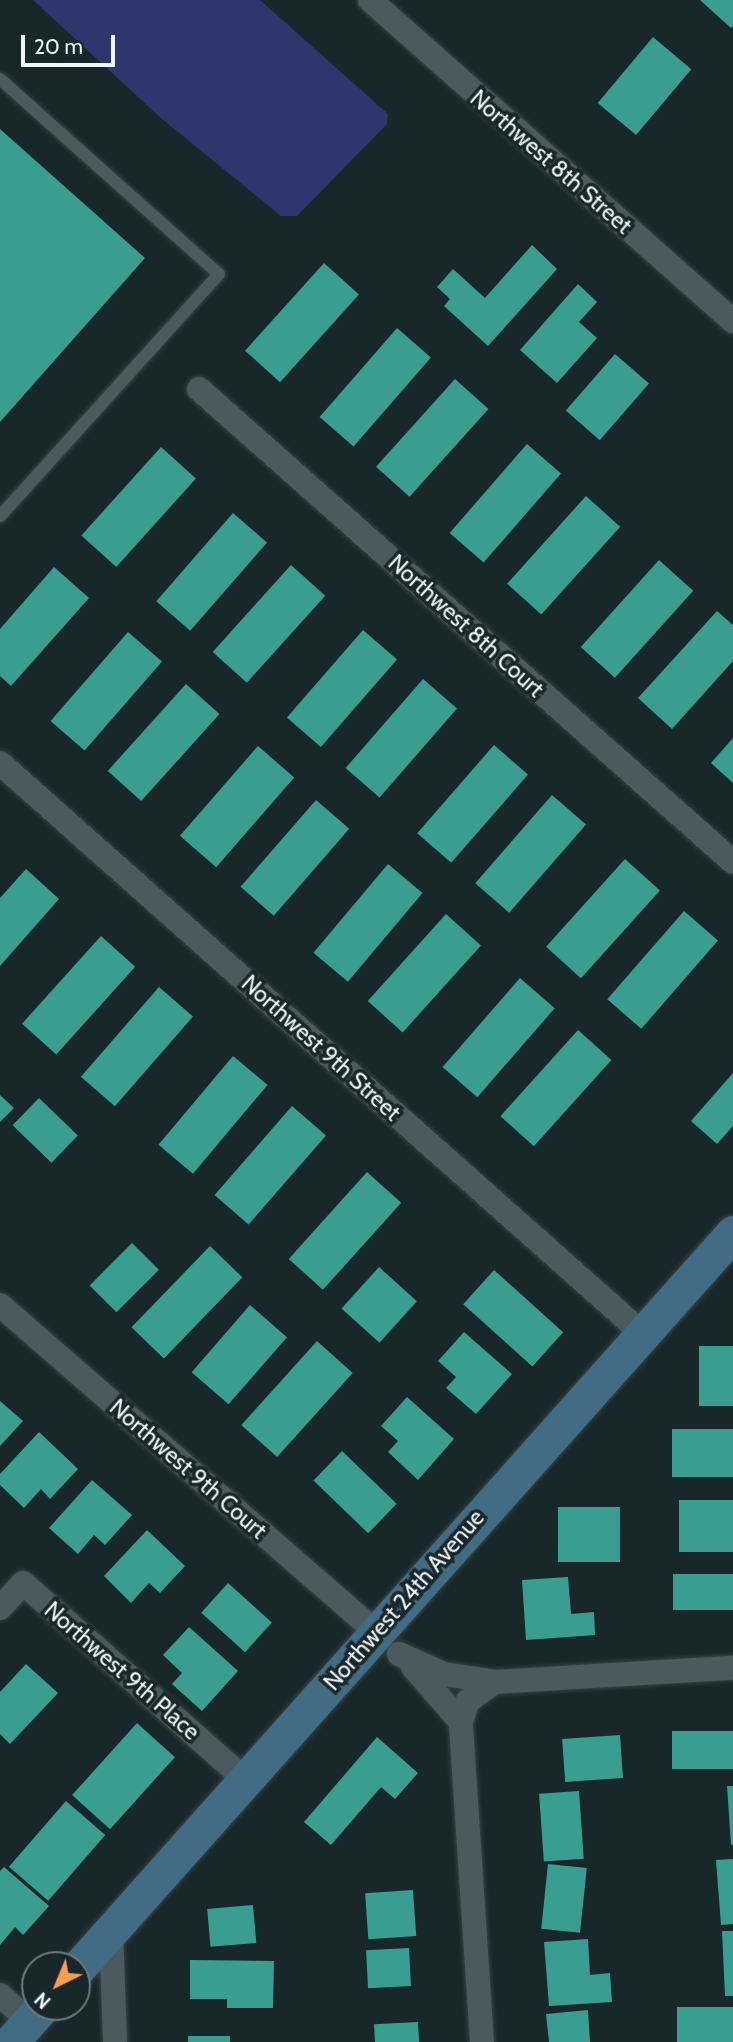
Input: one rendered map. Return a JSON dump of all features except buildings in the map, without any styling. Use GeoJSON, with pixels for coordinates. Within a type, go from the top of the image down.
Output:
{"type":"FeatureCollection","features":[{"type":"Feature","properties":{"kind":"street","name":"Northwest 8th Street"},"geometry":{"type":"LineString","coordinates":[[370,0],[733,321]]}},
{"type":"Feature","properties":{"kind":"street","name":"Northwest 8th Court"},"geometry":{"type":"LineString","coordinates":[[199,389],[733,862]]}},
{"type":"Feature","properties":{"kind":"street","name":"Northwest 9th Street"},"geometry":{"type":"LineString","coordinates":[[0,763],[642,1333]]}},
{"type":"Feature","properties":{"kind":"street","name":"Northwest 24th Avenue"},"geometry":{"type":"LineString","coordinates":[[91,1953],[246,1780],[388,1643],[642,1333],[733,1233]]}},
{"type":"Feature","properties":{"kind":"street","name":"Northwest 9th Court"},"geometry":{"type":"LineString","coordinates":[[0,1305],[388,1643],[444,1674],[487,1687],[733,1668]]}},
{"type":"Feature","properties":{"kind":"street","name":"Northwest 9th Place"},"geometry":{"type":"LineString","coordinates":[[0,1608],[23,1583],[246,1780]]}},
{"type":"Feature","properties":{"kind":"street"},"geometry":{"type":"LineString","coordinates":[[388,1643],[461,1722]]}},
{"type":"Feature","properties":{"kind":"street"},"geometry":{"type":"LineString","coordinates":[[482,2042],[461,1722],[468,1701],[487,1687]]}},
{"type":"Feature","properties":{"kind":"street"},"geometry":{"type":"LineString","coordinates":[[111,1931],[115,2042]]}},
{"type":"Feature","properties":{"kind":"street"},"geometry":{"type":"LineString","coordinates":[[0,1996],[28,2024]]}},
{"type":"Feature","properties":{"kind":"lane"},"geometry":{"type":"LineString","coordinates":[[0,79],[219,274],[0,516]]}},
{"type":"Feature","properties":{"kind":"water"},"geometry":{"type":"Polygon","coordinates":[[[33,0],[260,0],[388,114],[387,124],[297,216],[281,216],[162,119],[33,0]]]}}]}
